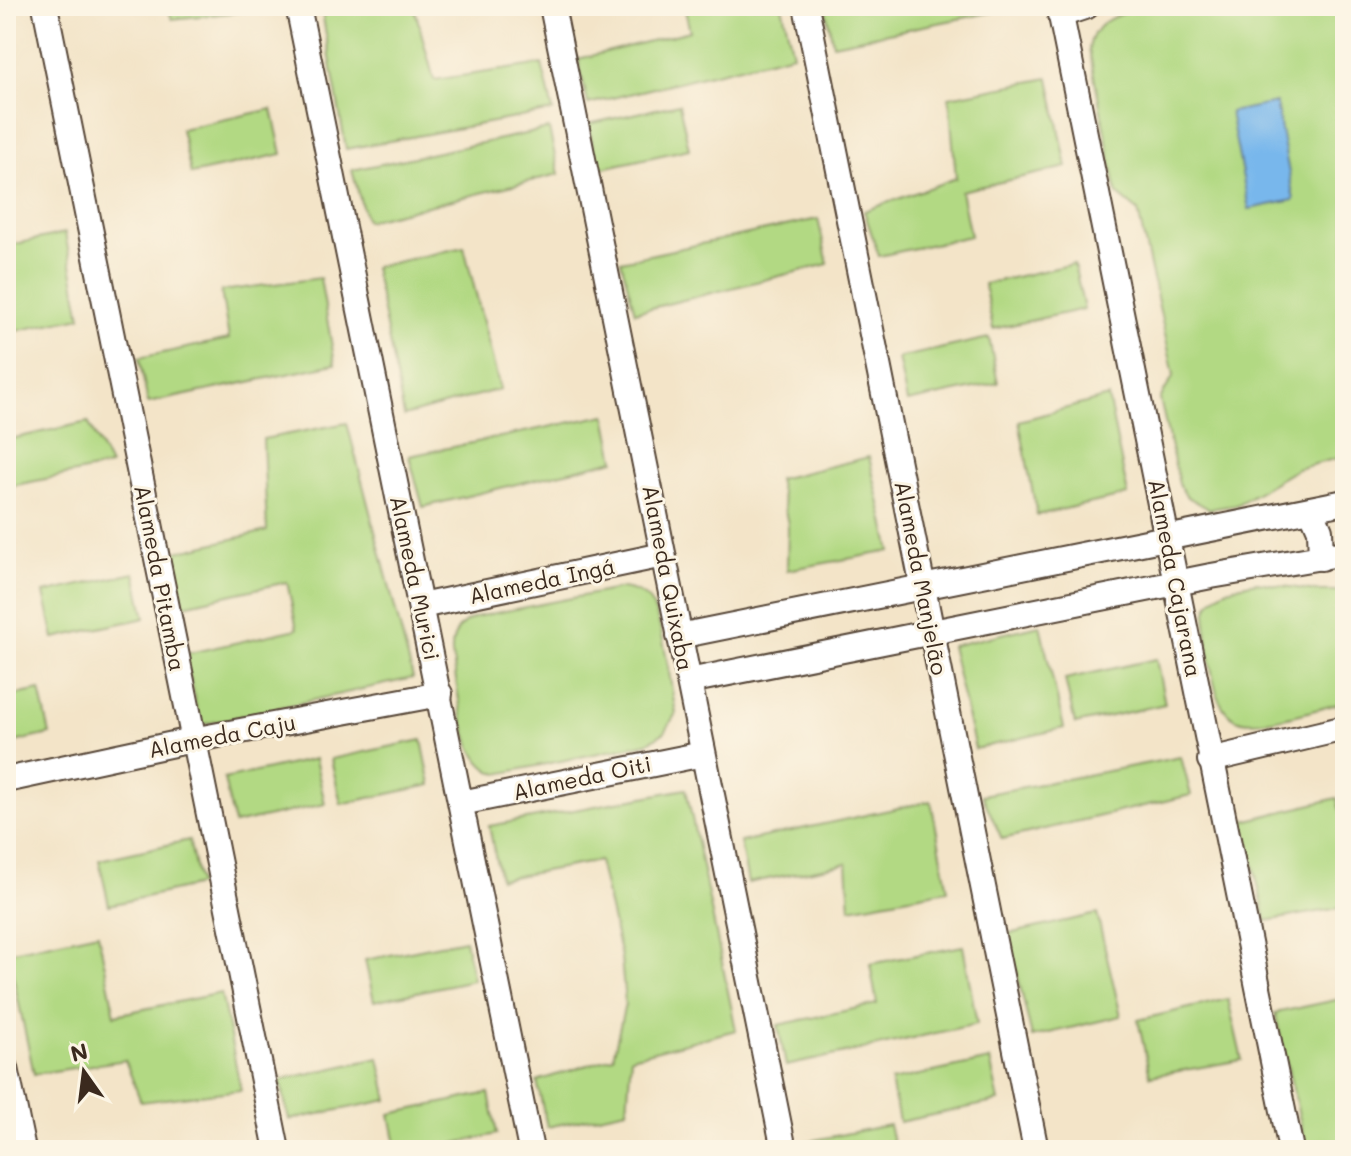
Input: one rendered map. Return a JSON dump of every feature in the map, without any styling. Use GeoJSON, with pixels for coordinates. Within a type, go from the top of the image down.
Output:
{"type":"FeatureCollection","features":[{"type":"Feature","properties":{"kind":"street","name":"Alameda Pitamba"},"geometry":{"type":"LineString","coordinates":[[45,6],[277,1150]]}},
{"type":"Feature","properties":{"kind":"street","name":"Alameda Murici"},"geometry":{"type":"LineString","coordinates":[[298,6],[531,1150]]}},
{"type":"Feature","properties":{"kind":"street","name":"Alameda Quixaba"},"geometry":{"type":"LineString","coordinates":[[552,6],[784,1150]]}},
{"type":"Feature","properties":{"kind":"street","name":"Alameda Manjelão"},"geometry":{"type":"LineString","coordinates":[[806,6],[1036,1150]]}},
{"type":"Feature","properties":{"kind":"street"},"geometry":{"type":"LineString","coordinates":[[1060,11],[1087,6]]}},
{"type":"Feature","properties":{"kind":"street","name":"Alameda Cajarana"},"geometry":{"type":"LineString","coordinates":[[1060,11],[1291,1150]]}},
{"type":"Feature","properties":{"kind":"street"},"geometry":{"type":"LineString","coordinates":[[679,636],[1345,502]]}},
{"type":"Feature","properties":{"kind":"street"},"geometry":{"type":"LineString","coordinates":[[1311,509],[1320,530],[1321,558]]}},
{"type":"Feature","properties":{"kind":"street"},"geometry":{"type":"LineString","coordinates":[[689,681],[1345,553]]}},
{"type":"Feature","properties":{"kind":"street","name":"Alameda Ingá"},"geometry":{"type":"LineString","coordinates":[[421,606],[663,555]]}},
{"type":"Feature","properties":{"kind":"street","name":"Alameda Caju"},"geometry":{"type":"LineString","coordinates":[[6,780],[192,740],[440,694]]}},
{"type":"Feature","properties":{"kind":"street"},"geometry":{"type":"LineString","coordinates":[[1210,760],[1345,728]]}},
{"type":"Feature","properties":{"kind":"street","name":"Alameda Oiti"},"geometry":{"type":"LineString","coordinates":[[461,803],[703,754]]}},
{"type":"Feature","properties":{"kind":"street"},"geometry":{"type":"LineString","coordinates":[[6,1068],[23,1150]]}},
{"type":"Feature","properties":{"kind":"green space"},"geometry":{"type":"Polygon","coordinates":[[[167,6],[276,6],[277,8],[172,19],[167,6]]]}},
{"type":"Feature","properties":{"kind":"green space"},"geometry":{"type":"Polygon","coordinates":[[[321,6],[414,6],[434,80],[542,64],[553,111],[346,149],[321,6]]]}},
{"type":"Feature","properties":{"kind":"green space"},"geometry":{"type":"Polygon","coordinates":[[[684,6],[782,6],[793,54],[588,104],[578,59],[690,31],[684,6]]]}},
{"type":"Feature","properties":{"kind":"green space"},"geometry":{"type":"Polygon","coordinates":[[[825,6],[1023,6],[833,44],[825,6]]]}},
{"type":"Feature","properties":{"kind":"green space"},"geometry":{"type":"Polygon","coordinates":[[[1144,6],[1345,6],[1345,456],[1297,469],[1236,505],[1209,509],[1186,496],[1179,484],[1160,399],[1174,375],[1138,211],[1117,194],[1089,49],[1091,39],[1102,25],[1144,6]]]}},
{"type":"Feature","properties":{"kind":"green space"},"geometry":{"type":"Polygon","coordinates":[[[1049,78],[1067,167],[961,191],[970,236],[879,256],[864,211],[956,178],[949,97],[1049,78]]]}},
{"type":"Feature","properties":{"kind":"green space"},"geometry":{"type":"Polygon","coordinates":[[[679,104],[689,149],[598,169],[588,124],[679,104]]]}},
{"type":"Feature","properties":{"kind":"green space"},"geometry":{"type":"Polygon","coordinates":[[[272,109],[282,154],[191,174],[181,129],[272,109]]]}},
{"type":"Feature","properties":{"kind":"green space"},"geometry":{"type":"Polygon","coordinates":[[[549,129],[559,174],[366,221],[352,170],[549,129]]]}},
{"type":"Feature","properties":{"kind":"green space"},"geometry":{"type":"Polygon","coordinates":[[[818,219],[828,264],[635,312],[621,261],[818,219]]]}},
{"type":"Feature","properties":{"kind":"green space"},"geometry":{"type":"Polygon","coordinates":[[[65,233],[81,317],[6,333],[6,246],[65,233]]]}},
{"type":"Feature","properties":{"kind":"green space"},"geometry":{"type":"Polygon","coordinates":[[[464,247],[500,389],[404,416],[374,267],[464,247]]]}},
{"type":"Feature","properties":{"kind":"green space"},"geometry":{"type":"Polygon","coordinates":[[[1074,264],[1084,309],[993,329],[984,284],[1074,264]]]}},
{"type":"Feature","properties":{"kind":"green space"},"geometry":{"type":"Polygon","coordinates":[[[320,278],[335,364],[148,403],[139,358],[229,339],[221,291],[320,278]]]}},
{"type":"Feature","properties":{"kind":"green space"},"geometry":{"type":"Polygon","coordinates":[[[989,338],[998,383],[907,402],[898,358],[989,338]]]}},
{"type":"Feature","properties":{"kind":"green space"},"geometry":{"type":"Polygon","coordinates":[[[1108,397],[1128,495],[1037,515],[1019,421],[1108,397]]]}},
{"type":"Feature","properties":{"kind":"green space"},"geometry":{"type":"Polygon","coordinates":[[[606,415],[615,460],[423,507],[409,456],[606,415]]]}},
{"type":"Feature","properties":{"kind":"green space"},"geometry":{"type":"Polygon","coordinates":[[[88,422],[110,466],[6,487],[6,440],[88,422]]]}},
{"type":"Feature","properties":{"kind":"green space"},"geometry":{"type":"Polygon","coordinates":[[[347,423],[413,678],[200,725],[185,654],[297,629],[287,582],[184,605],[172,553],[267,531],[263,439],[347,423]]]}},
{"type":"Feature","properties":{"kind":"green space"},"geometry":{"type":"Polygon","coordinates":[[[869,457],[891,551],[787,570],[788,524],[778,479],[869,457]]]}},
{"type":"Feature","properties":{"kind":"green space"},"geometry":{"type":"Polygon","coordinates":[[[135,573],[145,618],[54,638],[44,593],[135,573]]]}},
{"type":"Feature","properties":{"kind":"green space"},"geometry":{"type":"Polygon","coordinates":[[[1257,582],[1316,591],[1345,591],[1345,702],[1279,719],[1252,722],[1237,719],[1225,710],[1215,687],[1209,657],[1206,626],[1209,605],[1224,591],[1257,582]]]}},
{"type":"Feature","properties":{"kind":"green space"},"geometry":{"type":"Polygon","coordinates":[[[623,588],[638,592],[647,599],[659,623],[676,713],[665,732],[647,743],[498,774],[485,767],[476,756],[463,723],[452,654],[458,629],[480,616],[623,588]]]}},
{"type":"Feature","properties":{"kind":"green space"},"geometry":{"type":"Polygon","coordinates":[[[1040,625],[1064,728],[975,749],[951,646],[1040,625]]]}},
{"type":"Feature","properties":{"kind":"green space"},"geometry":{"type":"Polygon","coordinates":[[[1156,659],[1165,704],[1075,724],[1065,679],[1156,659]]]}},
{"type":"Feature","properties":{"kind":"green space"},"geometry":{"type":"Polygon","coordinates":[[[40,690],[50,734],[6,744],[6,697],[40,690]]]}},
{"type":"Feature","properties":{"kind":"green space"},"geometry":{"type":"Polygon","coordinates":[[[422,740],[431,785],[341,804],[331,759],[422,740]]]}},
{"type":"Feature","properties":{"kind":"green space"},"geometry":{"type":"Polygon","coordinates":[[[1181,757],[1191,795],[1002,839],[982,795],[1181,757]]]}},
{"type":"Feature","properties":{"kind":"green space"},"geometry":{"type":"Polygon","coordinates":[[[315,759],[325,804],[234,824],[224,779],[315,759]]]}},
{"type":"Feature","properties":{"kind":"green space"},"geometry":{"type":"Polygon","coordinates":[[[686,789],[736,1030],[631,1057],[627,1110],[547,1127],[537,1081],[613,1057],[625,1004],[621,957],[599,861],[500,879],[489,826],[686,789]]]}},
{"type":"Feature","properties":{"kind":"green space"},"geometry":{"type":"Polygon","coordinates":[[[1337,798],[1345,835],[1345,907],[1266,921],[1244,821],[1337,798]]]}},
{"type":"Feature","properties":{"kind":"green space"},"geometry":{"type":"Polygon","coordinates":[[[931,801],[948,890],[850,908],[847,863],[748,883],[740,842],[931,801]]]}},
{"type":"Feature","properties":{"kind":"green space"},"geometry":{"type":"Polygon","coordinates":[[[189,840],[199,885],[109,905],[99,860],[189,840]]]}},
{"type":"Feature","properties":{"kind":"green space"},"geometry":{"type":"Polygon","coordinates":[[[1097,914],[1121,1016],[1032,1037],[1008,934],[1097,914]]]}},
{"type":"Feature","properties":{"kind":"green space"},"geometry":{"type":"Polygon","coordinates":[[[98,933],[115,1015],[221,993],[241,1090],[141,1102],[125,1060],[34,1074],[8,952],[98,933]]]}},
{"type":"Feature","properties":{"kind":"green space"},"geometry":{"type":"Polygon","coordinates":[[[465,940],[473,980],[374,1001],[365,960],[465,940]]]}},
{"type":"Feature","properties":{"kind":"green space"},"geometry":{"type":"Polygon","coordinates":[[[963,946],[977,1024],[786,1066],[778,1025],[877,1004],[870,964],[963,946]]]}},
{"type":"Feature","properties":{"kind":"green space"},"geometry":{"type":"Polygon","coordinates":[[[1345,998],[1345,1150],[1307,1150],[1275,1013],[1345,998]]]}},
{"type":"Feature","properties":{"kind":"green space"},"geometry":{"type":"Polygon","coordinates":[[[1228,999],[1242,1060],[1150,1076],[1138,1020],[1228,999]]]}},
{"type":"Feature","properties":{"kind":"green space"},"geometry":{"type":"Polygon","coordinates":[[[379,1058],[388,1100],[289,1120],[280,1080],[379,1058]]]}},
{"type":"Feature","properties":{"kind":"green space"},"geometry":{"type":"Polygon","coordinates":[[[990,1060],[999,1101],[899,1122],[891,1081],[990,1060]]]}},
{"type":"Feature","properties":{"kind":"green space"},"geometry":{"type":"Polygon","coordinates":[[[489,1093],[497,1134],[424,1150],[397,1150],[390,1114],[489,1093]]]}},
{"type":"Feature","properties":{"kind":"green space"},"geometry":{"type":"Polygon","coordinates":[[[889,1125],[895,1150],[791,1150],[790,1145],[889,1125]]]}},
{"type":"Feature","properties":{"kind":"water"},"geometry":{"type":"Polygon","coordinates":[[[1276,103],[1294,200],[1249,209],[1230,112],[1276,103]]]}}]}
